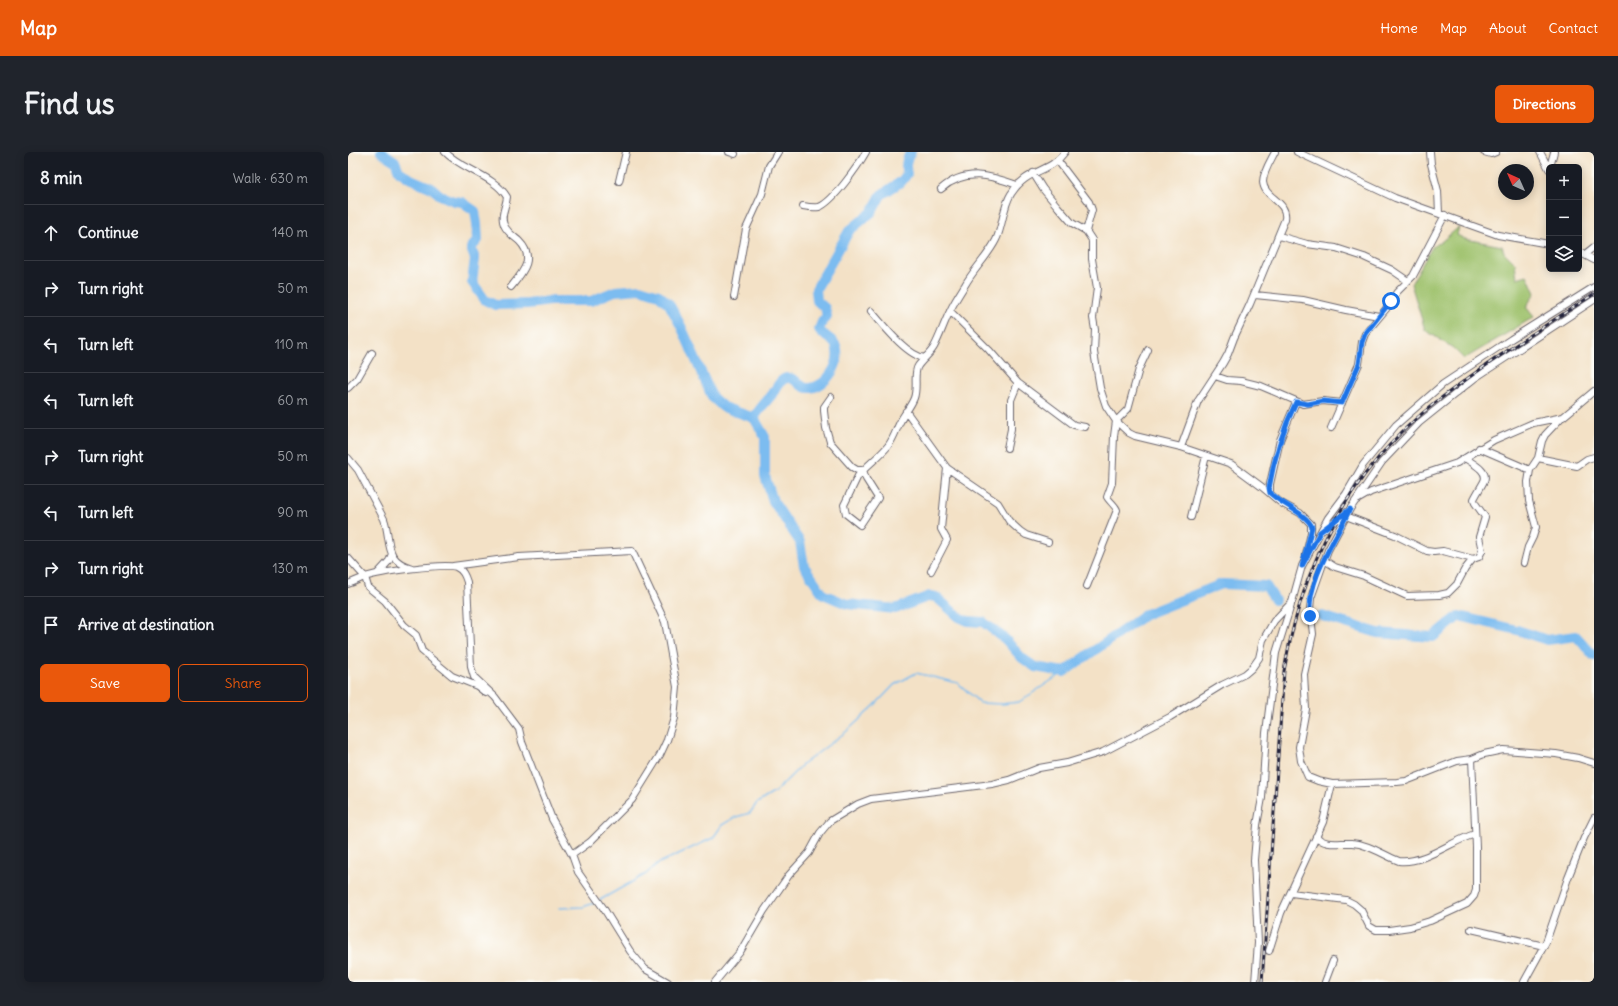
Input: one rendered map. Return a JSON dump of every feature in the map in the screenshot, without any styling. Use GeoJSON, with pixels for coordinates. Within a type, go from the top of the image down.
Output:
{"type":"FeatureCollection","features":[{"type":"Feature","properties":{"kind":"street"},"geometry":{"type":"LineString","coordinates":[[445,152],[452,158],[480,174],[500,189],[507,197],[502,218],[507,230],[524,246],[528,261],[520,276],[511,287]]}},
{"type":"Feature","properties":{"kind":"street"},"geometry":{"type":"LineString","coordinates":[[619,181],[626,152]]}},
{"type":"Feature","properties":{"kind":"street"},"geometry":{"type":"LineString","coordinates":[[728,152],[735,154]]}},
{"type":"Feature","properties":{"kind":"street"},"geometry":{"type":"LineString","coordinates":[[734,298],[746,229],[762,194],[768,166],[778,152]]}},
{"type":"Feature","properties":{"kind":"street"},"geometry":{"type":"LineString","coordinates":[[803,206],[817,207],[828,202],[849,177],[866,152]]}},
{"type":"Feature","properties":{"kind":"street"},"geometry":{"type":"LineString","coordinates":[[863,470],[866,479],[878,498],[860,525],[846,514],[844,505],[858,476],[863,470],[887,446],[893,438],[916,393],[916,370],[934,348],[950,311],[966,283],[996,240],[1010,196],[1017,185],[1033,173],[1051,166],[1058,161],[1065,152]]}},
{"type":"Feature","properties":{"kind":"street"},"geometry":{"type":"LineString","coordinates":[[1181,447],[1198,401],[1228,354],[1285,219],[1285,211],[1281,204],[1265,188],[1263,182],[1264,176],[1275,152]]}},
{"type":"Feature","properties":{"kind":"street"},"geometry":{"type":"LineString","coordinates":[[1331,428],[1359,364],[1362,342],[1365,334],[1386,309],[1397,292],[1417,270],[1442,214],[1431,164],[1430,152]]}},
{"type":"Feature","properties":{"kind":"street"},"geometry":{"type":"LineString","coordinates":[[1484,152],[1491,154],[1496,152]]}},
{"type":"Feature","properties":{"kind":"street"},"geometry":{"type":"LineString","coordinates":[[1540,152],[1548,164]]}},
{"type":"Feature","properties":{"kind":"street"},"geometry":{"type":"LineString","coordinates":[[1551,164],[1554,152]]}},
{"type":"Feature","properties":{"kind":"street"},"geometry":{"type":"LineString","coordinates":[[1301,153],[1378,191],[1498,234],[1546,243]]}},
{"type":"Feature","properties":{"kind":"street"},"geometry":{"type":"LineString","coordinates":[[1058,161],[1089,202],[1092,210],[1086,231]]}},
{"type":"Feature","properties":{"kind":"street"},"geometry":{"type":"LineString","coordinates":[[1033,173],[1043,189],[1072,223],[1086,231],[1092,240],[1092,259],[1097,288],[1093,318],[1095,330],[1094,358],[1104,402],[1116,421],[1129,433],[1135,436],[1181,447],[1231,464],[1281,503],[1300,514],[1310,524],[1311,533],[1276,653],[1266,733],[1262,798],[1257,825],[1254,860],[1258,943],[1255,982]]}},
{"type":"Feature","properties":{"kind":"street"},"geometry":{"type":"LineString","coordinates":[[940,189],[950,182],[970,175],[984,175],[1017,185]]}},
{"type":"Feature","properties":{"kind":"street"},"geometry":{"type":"LineString","coordinates":[[1279,236],[1307,244],[1336,248],[1364,257],[1392,270],[1408,281]]}},
{"type":"Feature","properties":{"kind":"street"},"geometry":{"type":"LineString","coordinates":[[1582,253],[1594,247]]}},
{"type":"Feature","properties":{"kind":"street"},"geometry":{"type":"LineString","coordinates":[[1582,253],[1594,260]]}},
{"type":"Feature","properties":{"kind":"street"},"geometry":{"type":"LineString","coordinates":[[1302,566],[1328,518],[1346,494],[1362,465],[1404,417],[1443,384],[1510,339],[1594,287]]}},
{"type":"Feature","properties":{"kind":"street"},"geometry":{"type":"LineString","coordinates":[[1254,294],[1303,300],[1379,316]]}},
{"type":"Feature","properties":{"kind":"street"},"geometry":{"type":"LineString","coordinates":[[1594,300],[1475,378],[1431,413],[1393,449],[1354,502],[1324,560],[1315,584],[1310,609],[1313,634],[1304,674],[1306,709],[1299,747],[1301,761],[1308,777],[1332,784],[1406,781],[1457,761],[1472,759],[1484,754],[1503,750],[1557,754],[1594,763]]}},
{"type":"Feature","properties":{"kind":"street"},"geometry":{"type":"LineString","coordinates":[[871,310],[900,342],[917,356],[926,358]]}},
{"type":"Feature","properties":{"kind":"street"},"geometry":{"type":"LineString","coordinates":[[950,311],[989,350],[1018,383],[1074,425],[1085,427]]}},
{"type":"Feature","properties":{"kind":"street"},"geometry":{"type":"LineString","coordinates":[[1087,586],[1118,510],[1107,497],[1112,483],[1116,421],[1128,409],[1139,370],[1148,350]]}},
{"type":"Feature","properties":{"kind":"street"},"geometry":{"type":"LineString","coordinates":[[348,388],[357,379],[372,353]]}},
{"type":"Feature","properties":{"kind":"street"},"geometry":{"type":"LineString","coordinates":[[1215,376],[1226,380],[1247,382],[1261,386],[1278,392],[1296,402],[1308,404],[1323,401],[1342,403]]}},
{"type":"Feature","properties":{"kind":"street"},"geometry":{"type":"LineString","coordinates":[[1007,448],[1011,429],[1011,400],[1018,383]]}},
{"type":"Feature","properties":{"kind":"street"},"geometry":{"type":"LineString","coordinates":[[1524,563],[1528,547],[1536,527],[1529,501],[1528,482],[1530,470],[1538,458],[1542,441],[1551,429],[1594,391]]}},
{"type":"Feature","properties":{"kind":"street"},"geometry":{"type":"LineString","coordinates":[[831,397],[824,407],[826,428],[830,442],[852,467],[857,470],[863,470]]}},
{"type":"Feature","properties":{"kind":"street"},"geometry":{"type":"LineString","coordinates":[[1270,493],[1270,484],[1280,440],[1296,402]]}},
{"type":"Feature","properties":{"kind":"street"},"geometry":{"type":"LineString","coordinates":[[906,411],[947,468],[998,503],[1009,521],[1020,531],[1026,535],[1048,542]]}},
{"type":"Feature","properties":{"kind":"street"},"geometry":{"type":"LineString","coordinates":[[1354,502],[1372,492],[1457,463],[1500,436],[1533,423],[1563,417]]}},
{"type":"Feature","properties":{"kind":"street"},"geometry":{"type":"LineString","coordinates":[[1479,448],[1530,470]]}},
{"type":"Feature","properties":{"kind":"street"},"geometry":{"type":"LineString","coordinates":[[1192,516],[1206,456]]}},
{"type":"Feature","properties":{"kind":"street"},"geometry":{"type":"LineString","coordinates":[[1538,458],[1577,466],[1587,459],[1594,457]]}},
{"type":"Feature","properties":{"kind":"street"},"geometry":{"type":"LineString","coordinates":[[348,458],[362,476],[384,519],[392,554],[398,562],[416,568]]}},
{"type":"Feature","properties":{"kind":"street"},"geometry":{"type":"LineString","coordinates":[[1324,560],[1335,567],[1364,576],[1407,596],[1439,595],[1448,593],[1457,584],[1465,569],[1473,559],[1479,557],[1481,554],[1479,537],[1485,517],[1474,499],[1485,478],[1482,470],[1465,458]]}},
{"type":"Feature","properties":{"kind":"street"},"geometry":{"type":"LineString","coordinates":[[931,571],[947,540],[942,529],[947,468]]}},
{"type":"Feature","properties":{"kind":"street"},"geometry":{"type":"LineString","coordinates":[[1320,532],[1350,509]]}},
{"type":"Feature","properties":{"kind":"street"},"geometry":{"type":"LineString","coordinates":[[1346,516],[1394,535],[1427,551],[1443,551],[1473,559]]}},
{"type":"Feature","properties":{"kind":"street"},"geometry":{"type":"LineString","coordinates":[[348,584],[377,574],[416,568],[452,566],[519,557],[632,551],[665,622],[677,687],[677,701],[674,718],[667,740],[660,755],[632,800],[590,842],[572,855]]}},
{"type":"Feature","properties":{"kind":"street"},"geometry":{"type":"LineString","coordinates":[[377,574],[384,568],[392,554]]}},
{"type":"Feature","properties":{"kind":"street"},"geometry":{"type":"LineString","coordinates":[[348,558],[365,577],[368,587],[385,601],[404,625],[416,636],[422,651],[447,672],[477,686],[499,703]]}},
{"type":"Feature","properties":{"kind":"street"},"geometry":{"type":"LineString","coordinates":[[452,566],[460,569],[467,582],[472,673],[499,703],[519,729],[522,742],[552,819],[572,855],[578,872],[593,892],[630,951],[645,968],[668,982]]}},
{"type":"Feature","properties":{"kind":"street"},"geometry":{"type":"LineString","coordinates":[[715,982],[740,952],[764,911],[789,875],[809,853],[822,830],[830,821],[839,815],[871,799],[992,784],[1009,780],[1039,768],[1067,763],[1103,752],[1170,717],[1222,685],[1245,674],[1252,668],[1259,658],[1263,640],[1274,621],[1292,602]]}},
{"type":"Feature","properties":{"kind":"street"},"geometry":{"type":"LineString","coordinates":[[1291,893],[1346,900],[1354,904],[1360,910],[1369,926],[1376,930],[1410,927],[1430,922],[1467,904],[1474,896],[1476,890],[1472,759]]}},
{"type":"Feature","properties":{"kind":"street"},"geometry":{"type":"LineString","coordinates":[[1269,951],[1281,913],[1323,822],[1332,784]]}},
{"type":"Feature","properties":{"kind":"street"},"geometry":{"type":"LineString","coordinates":[[1524,982],[1544,946],[1568,878],[1584,838],[1594,818]]}},
{"type":"Feature","properties":{"kind":"street"},"geometry":{"type":"LineString","coordinates":[[1316,836],[1323,842],[1360,844],[1399,861],[1405,862],[1430,854],[1464,837],[1475,834]]}},
{"type":"Feature","properties":{"kind":"street"},"geometry":{"type":"LineString","coordinates":[[1471,929],[1544,946]]}},
{"type":"Feature","properties":{"kind":"street"},"geometry":{"type":"LineString","coordinates":[[1325,982],[1333,961]]}},
{"type":"Feature","properties":{"kind":"green space"},"geometry":{"type":"Polygon","coordinates":[[[1459,227],[1457,235],[1465,239],[1502,246],[1504,252],[1515,263],[1517,278],[1527,275],[1535,293],[1526,307],[1534,317],[1464,359],[1453,348],[1425,330],[1411,284],[1432,247],[1441,242],[1459,227]]]}},
{"type":"Feature","properties":{"kind":"waterway"},"geometry":{"type":"LineString","coordinates":[[381,152],[395,161],[399,171],[411,179],[432,188],[440,195],[454,201],[462,202],[475,211],[478,240],[471,248],[475,259],[472,282],[485,300],[495,305],[528,304],[550,301],[591,301],[615,291],[640,289],[659,295],[669,304],[681,326],[712,397],[723,407],[754,418],[765,437],[765,476],[773,501],[800,542],[804,566],[823,594],[847,604],[895,609],[930,596],[936,597],[959,617],[968,621],[983,622],[1005,639],[1022,658],[1035,667],[1064,672],[1146,614],[1222,584],[1266,586],[1275,600]]}},
{"type":"Feature","properties":{"kind":"waterway"},"geometry":{"type":"LineString","coordinates":[[754,418],[782,380],[790,378],[803,387],[809,388],[816,387],[827,379],[832,373],[837,360],[836,346],[835,343],[819,329],[827,316],[825,308],[817,301],[816,289],[849,231],[872,212],[881,195],[902,181],[907,174],[906,163],[911,152]]}},
{"type":"Feature","properties":{"kind":"waterway"},"geometry":{"type":"LineString","coordinates":[[1322,616],[1378,633],[1433,637],[1459,616],[1517,630],[1547,640],[1576,636],[1594,656]]}},
{"type":"Feature","properties":{"kind":"waterway"},"geometry":{"type":"LineString","coordinates":[[600,900],[646,874],[657,864],[713,838],[722,825],[736,817],[750,813],[757,803],[775,792],[802,765],[847,731],[894,685],[916,673],[958,683],[980,703],[1002,704],[1019,702],[1064,672]]}},
{"type":"Feature","properties":{"kind":"waterway"},"geometry":{"type":"LineString","coordinates":[[559,908],[583,907],[597,902]]}},
{"type":"Feature","properties":{"kind":"railway"},"geometry":{"type":"LineString","coordinates":[[1262,982],[1284,671],[1299,606],[1323,545],[1355,488],[1375,461],[1415,420],[1442,397],[1486,365],[1594,294]]}},
{"type":"Feature","properties":{"kind":"route"},"geometry":{"type":"LineString","coordinates":[[1310,616],[1311,598],[1319,573],[1328,550],[1350,509],[1320,532],[1302,566],[1312,527],[1304,517],[1275,498],[1270,493],[1269,488],[1280,440],[1296,402],[1302,404],[1323,401],[1342,403],[1359,364],[1362,342],[1365,334],[1391,301]]}}]}
